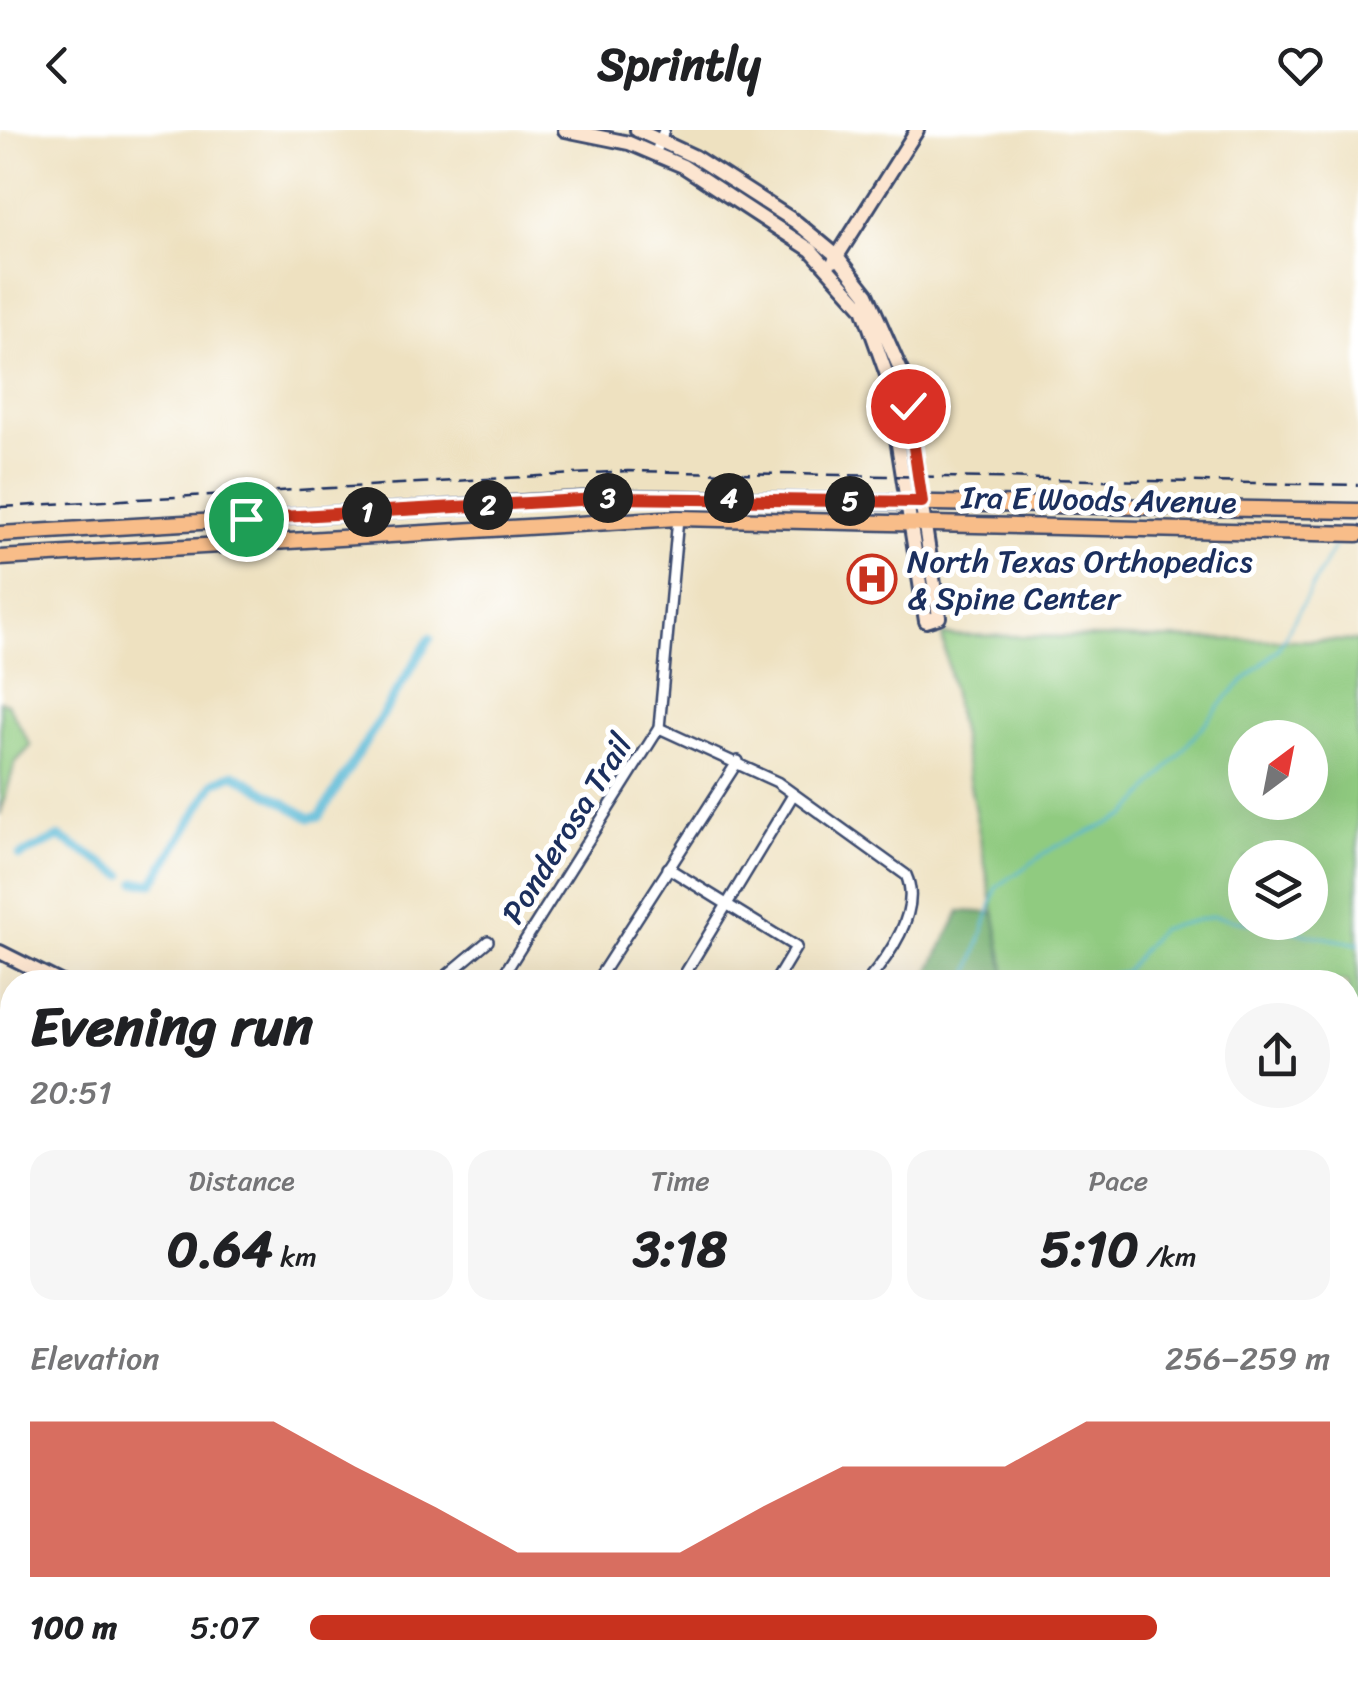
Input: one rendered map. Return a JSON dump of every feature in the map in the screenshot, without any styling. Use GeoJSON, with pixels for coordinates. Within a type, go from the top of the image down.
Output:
{"type":"FeatureCollection","features":[{"type":"Feature","properties":{"kind":"main road"},"geometry":{"type":"LineString","coordinates":[[565,130],[656,152],[834,262]]}},
{"type":"Feature","properties":{"kind":"main road"},"geometry":{"type":"LineString","coordinates":[[637,130],[662,134],[796,222],[867,294],[908,406],[914,502],[909,523],[933,619],[926,524],[914,502]]}},
{"type":"Feature","properties":{"kind":"main road"},"geometry":{"type":"LineString","coordinates":[[834,262],[917,130]]}},
{"type":"Feature","properties":{"kind":"main road","name":"Ira E Woods Avenue"},"geometry":{"type":"LineString","coordinates":[[0,534],[615,498],[1358,511]]}},
{"type":"Feature","properties":{"kind":"main road"},"geometry":{"type":"LineString","coordinates":[[493,504],[494,528]]}},
{"type":"Feature","properties":{"kind":"main road"},"geometry":{"type":"LineString","coordinates":[[1211,530],[1212,519],[1225,508]]}},
{"type":"Feature","properties":{"kind":"main road","name":"Ira E Woods Avenue"},"geometry":{"type":"LineString","coordinates":[[0,558],[678,518],[1358,534]]}},
{"type":"Feature","properties":{"kind":"main road"},"geometry":{"type":"LineString","coordinates":[[0,952],[36,970]]}},
{"type":"Feature","properties":{"kind":"street"},"geometry":{"type":"LineString","coordinates":[[656,152],[662,134]]}},
{"type":"Feature","properties":{"kind":"street","name":"Ponderosa Trail"},"geometry":{"type":"LineString","coordinates":[[507,970],[659,728],[678,518]]}},
{"type":"Feature","properties":{"kind":"street"},"geometry":{"type":"LineString","coordinates":[[659,728],[738,761],[896,864],[912,887],[910,903],[886,960],[877,970]]}},
{"type":"Feature","properties":{"kind":"street"},"geometry":{"type":"LineString","coordinates":[[604,970],[738,761]]}},
{"type":"Feature","properties":{"kind":"street"},"geometry":{"type":"LineString","coordinates":[[687,970],[793,795]]}},
{"type":"Feature","properties":{"kind":"street"},"geometry":{"type":"LineString","coordinates":[[668,868],[796,946],[782,970]]}},
{"type":"Feature","properties":{"kind":"street"},"geometry":{"type":"LineString","coordinates":[[453,970],[488,942]]}},
{"type":"Feature","properties":{"kind":"green space"},"geometry":{"type":"Polygon","coordinates":[[[942,635],[1358,641],[1358,970],[1005,970],[942,635]]]}},
{"type":"Feature","properties":{"kind":"green space"},"geometry":{"type":"Polygon","coordinates":[[[0,701],[7,703],[31,746],[15,763],[0,815],[0,701]]]}},
{"type":"Feature","properties":{"kind":"green space"},"geometry":{"type":"Polygon","coordinates":[[[960,911],[994,913],[1005,970],[930,970],[960,911]]]}},
{"type":"Feature","properties":{"kind":"waterway"},"geometry":{"type":"LineString","coordinates":[[971,970],[997,887],[1053,848],[1128,815],[1229,695],[1278,649],[1334,547]]}},
{"type":"Feature","properties":{"kind":"waterway"},"geometry":{"type":"LineString","coordinates":[[136,882],[153,883],[215,782],[234,774],[310,818],[320,816],[430,638]]}},
{"type":"Feature","properties":{"kind":"waterway"},"geometry":{"type":"LineString","coordinates":[[20,856],[59,837],[123,875]]}},
{"type":"Feature","properties":{"kind":"waterway"},"geometry":{"type":"LineString","coordinates":[[1126,970],[1160,929],[1214,916],[1358,944]]}},
{"type":"Feature","properties":{"kind":"railway"},"geometry":{"type":"LineString","coordinates":[[0,507],[628,471],[1358,485]]}},
{"type":"Feature","properties":{"kind":"place","name":"North Texas Orthopedics & Spine Center"},"geometry":{"type":"Point","coordinates":[872,579]}},
{"type":"Feature","properties":{"kind":"route"},"geometry":{"type":"LineString","coordinates":[[246,519],[615,498],[922,502],[908,406]]}}]}
